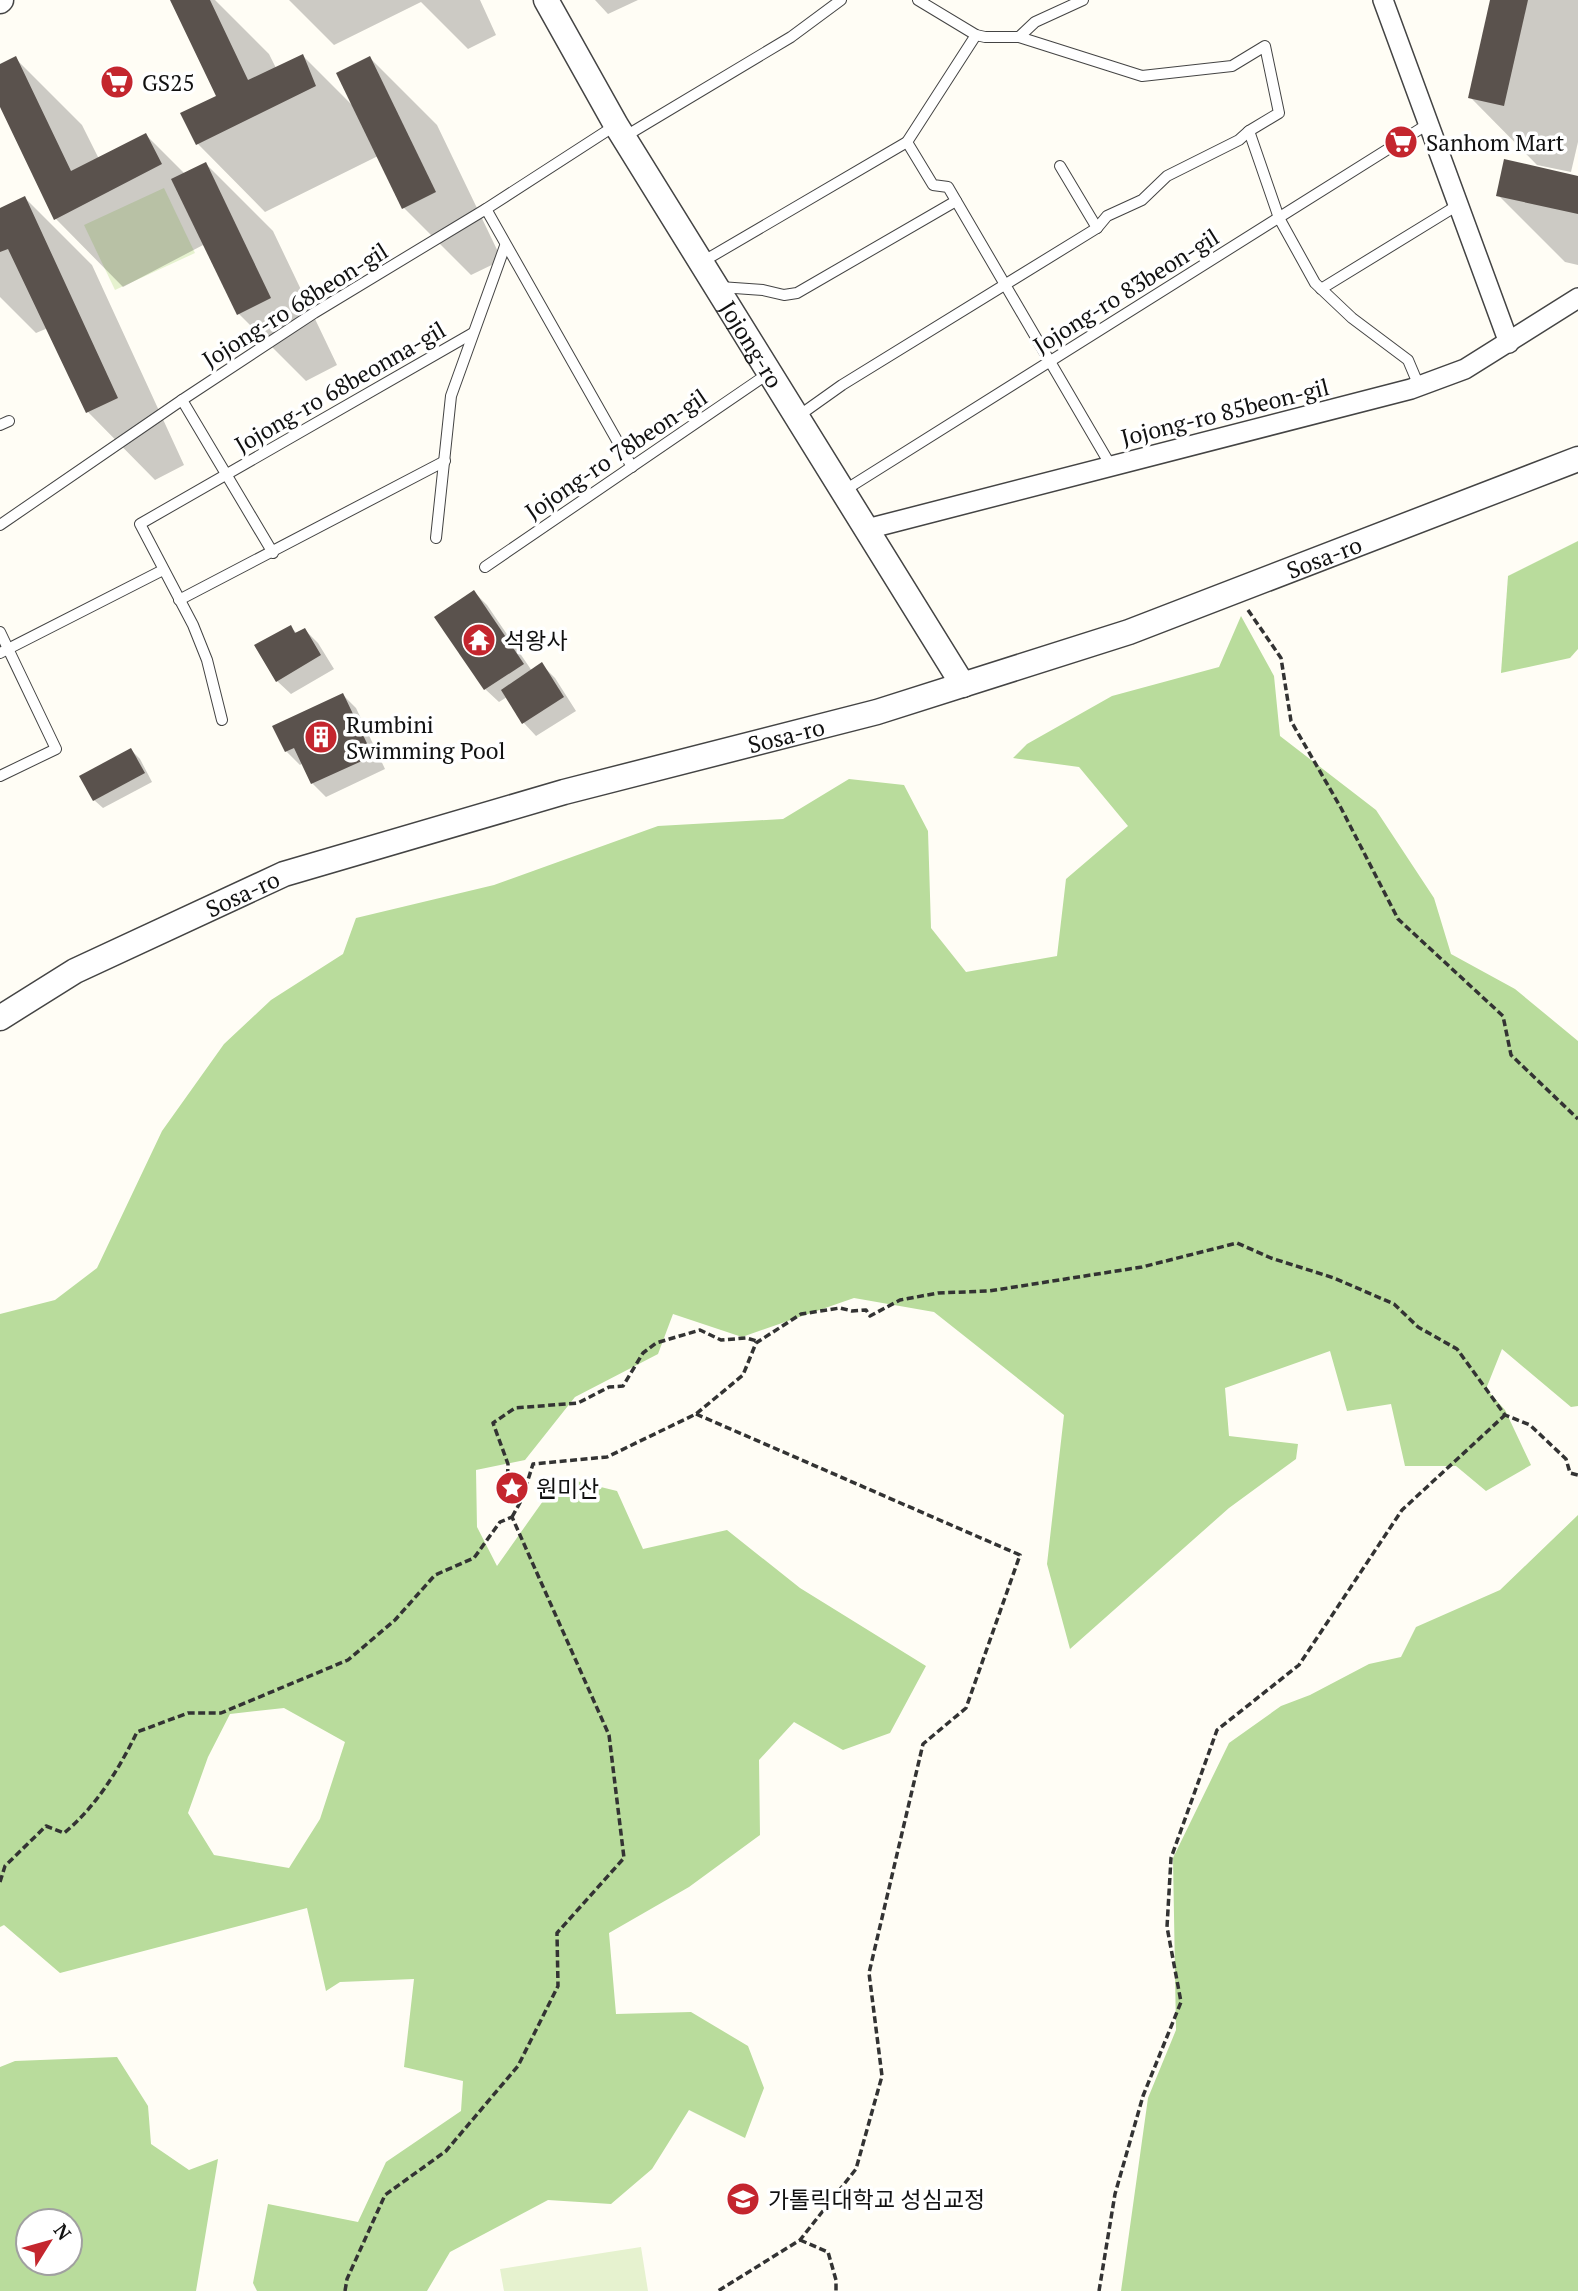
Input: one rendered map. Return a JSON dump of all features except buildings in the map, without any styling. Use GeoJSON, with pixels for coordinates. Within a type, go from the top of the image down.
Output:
{"type":"FeatureCollection","features":[{"type":"Feature","properties":{"kind":"street","name":"Jojong-ro"},"geometry":{"type":"LineString","coordinates":[[546,0],[620,131],[963,685]]}},
{"type":"Feature","properties":{"kind":"street"},"geometry":{"type":"LineString","coordinates":[[1383,0],[1509,343]]}},
{"type":"Feature","properties":{"kind":"street","name":"Jojong-ro 85beon-gil"},"geometry":{"type":"LineString","coordinates":[[867,529],[1419,386],[1465,369],[1578,298]]}},
{"type":"Feature","properties":{"kind":"street","name":"Sosa-ro"},"geometry":{"type":"LineString","coordinates":[[0,1018],[75,971],[284,874],[564,792],[877,712],[1129,632],[1578,458]]}},
{"type":"Feature","properties":{"kind":"lane","name":"Jojong-ro 68beon-gil"},"geometry":{"type":"LineString","coordinates":[[0,525],[314,313],[620,131],[791,37],[841,0]]}},
{"type":"Feature","properties":{"kind":"lane"},"geometry":{"type":"LineString","coordinates":[[797,417],[926,332],[1097,228],[1107,216],[1142,200],[1167,176],[1239,140],[1279,113],[1265,46],[1232,66],[1142,76],[1019,37],[975,35],[918,0]]}},
{"type":"Feature","properties":{"kind":"lane"},"geometry":{"type":"LineString","coordinates":[[1019,37],[1035,22],[1083,0]]}},
{"type":"Feature","properties":{"kind":"lane"},"geometry":{"type":"LineString","coordinates":[[702,263],[907,142],[975,35]]}},
{"type":"Feature","properties":{"kind":"lane","name":"Jojong-ro 83beon-gil"},"geometry":{"type":"LineString","coordinates":[[843,491],[1428,124]]}},
{"type":"Feature","properties":{"kind":"lane"},"geometry":{"type":"LineString","coordinates":[[1249,131],[1279,218],[1315,283],[1352,318],[1408,360],[1419,386]]}},
{"type":"Feature","properties":{"kind":"lane"},"geometry":{"type":"LineString","coordinates":[[907,142],[933,185],[948,187],[1111,466]]}},
{"type":"Feature","properties":{"kind":"lane"},"geometry":{"type":"LineString","coordinates":[[1060,166],[1097,228]]}},
{"type":"Feature","properties":{"kind":"lane"},"geometry":{"type":"LineString","coordinates":[[716,287],[763,290],[784,295],[797,293],[956,201]]}},
{"type":"Feature","properties":{"kind":"lane"},"geometry":{"type":"LineString","coordinates":[[1321,289],[1458,205]]}},
{"type":"Feature","properties":{"kind":"lane"},"geometry":{"type":"LineString","coordinates":[[486,209],[632,467]]}},
{"type":"Feature","properties":{"kind":"lane"},"geometry":{"type":"LineString","coordinates":[[436,538],[451,396],[505,246]]}},
{"type":"Feature","properties":{"kind":"lane","name":"Jojong-ro 68beonna-gil"},"geometry":{"type":"LineString","coordinates":[[222,720],[207,660],[193,625],[140,524],[474,333]]}},
{"type":"Feature","properties":{"kind":"lane","name":"Jojong-ro 78beon-gil"},"geometry":{"type":"LineString","coordinates":[[485,567],[770,373]]}},
{"type":"Feature","properties":{"kind":"lane","name":"Jojong-ro 68beonna-gil"},"geometry":{"type":"LineString","coordinates":[[182,400],[273,553]]}},
{"type":"Feature","properties":{"kind":"lane"},"geometry":{"type":"LineString","coordinates":[[179,600],[445,461]]}},
{"type":"Feature","properties":{"kind":"lane"},"geometry":{"type":"LineString","coordinates":[[4,651],[163,570]]}},
{"type":"Feature","properties":{"kind":"lane"},"geometry":{"type":"LineString","coordinates":[[0,632],[4,651],[56,749],[0,776]]}},
{"type":"Feature","properties":{"kind":"path"},"geometry":{"type":"LineString","coordinates":[[1236,591],[1281,659],[1291,721],[1341,808],[1398,919],[1503,1016],[1511,1055],[1578,1119]]}},
{"type":"Feature","properties":{"kind":"path"},"geometry":{"type":"LineString","coordinates":[[0,1882],[5,1866],[46,1826],[64,1833],[76,1823],[120,1768],[137,1732],[188,1713],[221,1713],[348,1660],[395,1620],[435,1575],[474,1559],[500,1522],[512,1517],[533,1464],[607,1457],[696,1414],[743,1375],[758,1341],[801,1314],[840,1308],[866,1310],[870,1316],[901,1300],[938,1293],[989,1292],[1142,1267],[1237,1243],[1271,1258],[1334,1278],[1394,1304],[1419,1327],[1457,1349],[1506,1415],[1530,1424],[1566,1459],[1570,1473],[1578,1475]]}},
{"type":"Feature","properties":{"kind":"path"},"geometry":{"type":"LineString","coordinates":[[519,1503],[507,1489],[508,1464],[493,1423],[515,1408],[579,1402],[609,1387],[623,1386],[643,1353],[656,1343],[700,1330],[721,1339],[746,1338],[758,1341]]}},
{"type":"Feature","properties":{"kind":"path"},"geometry":{"type":"LineString","coordinates":[[696,1414],[1020,1555],[966,1708],[923,1744],[869,1973],[882,2076],[856,2169],[800,2240],[718,2291]]}},
{"type":"Feature","properties":{"kind":"path"},"geometry":{"type":"LineString","coordinates":[[1099,2291],[1115,2194],[1143,2096],[1181,2002],[1167,1927],[1171,1858],[1217,1730],[1299,1665],[1402,1510],[1506,1415]]}},
{"type":"Feature","properties":{"kind":"path"},"geometry":{"type":"LineString","coordinates":[[345,2291],[347,2279],[385,2195],[446,2151],[519,2066],[558,1986],[557,1933],[624,1858],[610,1735],[512,1517]]}},
{"type":"Feature","properties":{"kind":"path"},"geometry":{"type":"LineString","coordinates":[[800,2240],[828,2252],[836,2280],[836,2291]]}},
{"type":"Feature","properties":{"kind":"green space"},"geometry":{"type":"Polygon","coordinates":[[[164,188],[195,253],[115,290],[84,225],[164,188]]]}},
{"type":"Feature","properties":{"kind":"green space"},"geometry":{"type":"Polygon","coordinates":[[[1578,541],[1578,649],[1570,658],[1501,673],[1508,576],[1578,541]]]}},
{"type":"Feature","properties":{"kind":"green space"},"geometry":{"type":"Polygon","coordinates":[[[1241,616],[1274,676],[1280,736],[1376,810],[1434,898],[1451,954],[1515,989],[1578,1041],[1578,1406],[1571,1407],[1502,1349],[1486,1389],[1505,1410],[1531,1465],[1486,1491],[1456,1466],[1405,1466],[1391,1404],[1347,1411],[1330,1351],[1225,1388],[1229,1436],[1298,1444],[1296,1459],[1229,1508],[1070,1649],[1047,1564],[1064,1415],[934,1312],[854,1298],[742,1337],[673,1314],[658,1354],[575,1397],[525,1460],[476,1470],[477,1527],[497,1566],[560,1477],[617,1491],[643,1549],[727,1530],[800,1588],[926,1666],[890,1733],[843,1750],[794,1722],[759,1760],[760,1835],[689,1887],[609,1933],[616,2014],[691,2012],[748,2046],[764,2088],[745,2138],[689,2110],[652,2169],[611,2204],[548,2200],[450,2252],[427,2291],[257,2291],[253,2283],[268,2204],[358,2222],[386,2162],[461,2111],[463,2081],[404,2067],[414,1979],[340,1982],[326,1991],[307,1908],[60,1973],[4,1925],[0,1927],[0,1314],[55,1300],[97,1268],[162,1131],[224,1044],[271,1000],[343,954],[356,918],[494,885],[658,826],[783,819],[849,779],[904,785],[928,831],[931,928],[966,972],[1057,956],[1066,879],[1128,826],[1079,767],[1013,758],[1027,744],[1112,696],[1219,667],[1241,616]],[[284,1708],[230,1714],[208,1757],[188,1813],[214,1855],[289,1868],[320,1819],[345,1742],[284,1708]]]}},
{"type":"Feature","properties":{"kind":"green space"},"geometry":{"type":"Polygon","coordinates":[[[1578,1515],[1578,2291],[1121,2291],[1148,2098],[1176,2030],[1173,1858],[1229,1743],[1281,1706],[1310,1695],[1369,1664],[1401,1657],[1416,1627],[1500,1590],[1578,1515]]]}},
{"type":"Feature","properties":{"kind":"green space"},"geometry":{"type":"Polygon","coordinates":[[[117,2057],[148,2106],[151,2144],[189,2170],[218,2159],[196,2291],[0,2291],[0,2067],[15,2061],[117,2057]]]}},
{"type":"Feature","properties":{"kind":"green space"},"geometry":{"type":"Polygon","coordinates":[[[641,2247],[648,2291],[504,2291],[500,2269],[641,2247]]]}},
{"type":"Feature","properties":{"kind":"place","name":"GS25"},"geometry":{"type":"Point","coordinates":[117,82]}},
{"type":"Feature","properties":{"kind":"place","name":"Sanhom Mart"},"geometry":{"type":"Point","coordinates":[1401,142]}},
{"type":"Feature","properties":{"kind":"place","name":"석왕사"},"geometry":{"type":"Point","coordinates":[479,640]}},
{"type":"Feature","properties":{"kind":"place","name":"Rumbini Swimming Pool"},"geometry":{"type":"Point","coordinates":[321,737]}},
{"type":"Feature","properties":{"kind":"place","name":"원미산"},"geometry":{"type":"Point","coordinates":[512,1488]}},
{"type":"Feature","properties":{"kind":"place","name":"가톨릭대학교 성심교정"},"geometry":{"type":"Point","coordinates":[743,2199]}}]}
